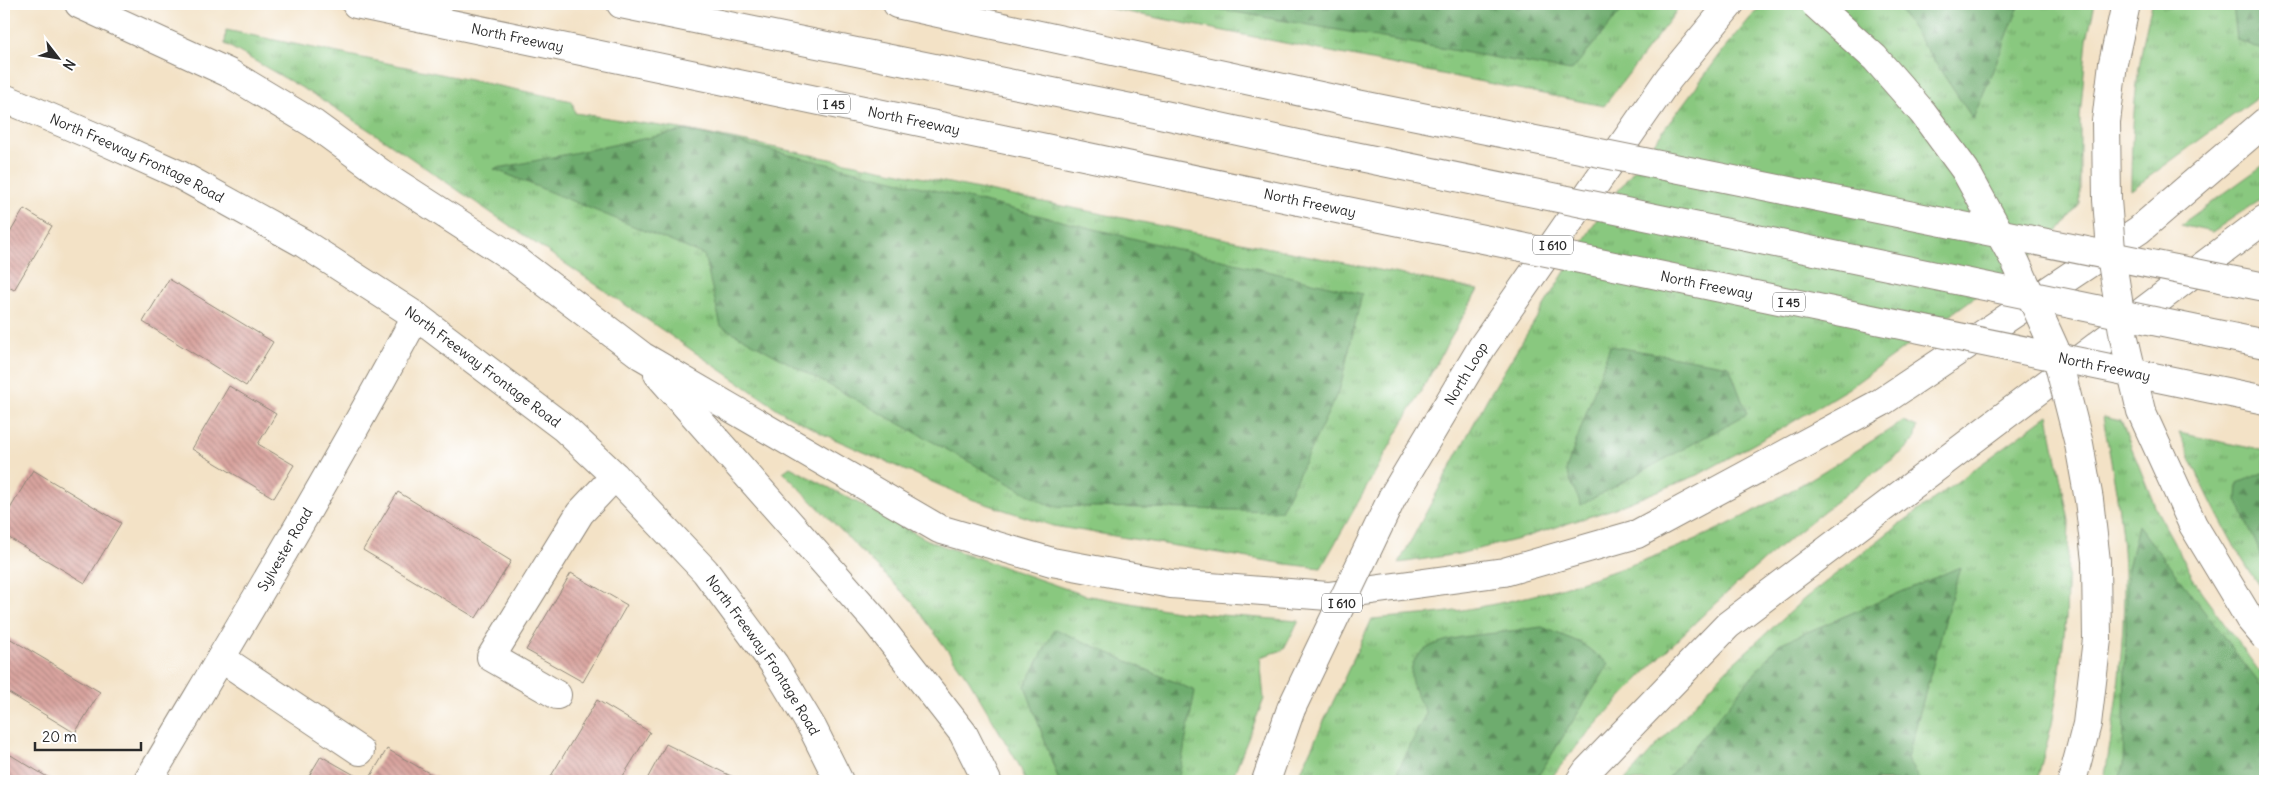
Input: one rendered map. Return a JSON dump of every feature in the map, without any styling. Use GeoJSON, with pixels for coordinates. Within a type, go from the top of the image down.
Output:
{"type":"FeatureCollection","features":[{"type":"Feature","properties":{"kind":"main road"},"geometry":{"type":"LineString","coordinates":[[79,4],[229,73],[314,124],[382,173],[516,260],[642,356],[939,529],[1052,562],[1171,584],[1328,596],[1504,572],[1637,534],[1880,403],[2139,230],[2265,122]]}},
{"type":"Feature","properties":{"kind":"main road","name":"North Freeway"},"geometry":{"type":"LineString","coordinates":[[356,4],[2265,400]]}},
{"type":"Feature","properties":{"kind":"main road"},"geometry":{"type":"LineString","coordinates":[[621,4],[2265,344]]}},
{"type":"Feature","properties":{"kind":"main road"},"geometry":{"type":"LineString","coordinates":[[897,4],[1357,104],[2265,288]]}},
{"type":"Feature","properties":{"kind":"main road","name":"North Loop"},"geometry":{"type":"LineString","coordinates":[[1266,781],[1291,709],[1392,498],[1482,348],[1669,78],[1730,4]]}},
{"type":"Feature","properties":{"kind":"main road"},"geometry":{"type":"LineString","coordinates":[[1815,4],[1875,58],[1923,113],[1965,170],[2016,263],[2055,349],[2079,444],[2089,500],[2096,561],[2097,639],[2087,724],[2072,781]]}},
{"type":"Feature","properties":{"kind":"main road"},"geometry":{"type":"LineString","coordinates":[[2126,4],[2114,63],[2106,122],[2107,200],[2112,262],[2124,338],[2141,411],[2193,525],[2250,618],[2265,637]]}},
{"type":"Feature","properties":{"kind":"main road","name":"North Freeway Frontage Road"},"geometry":{"type":"LineString","coordinates":[[4,98],[91,134],[180,175],[303,243],[416,316],[564,428],[615,476],[704,571],[774,664],[813,729],[840,781]]}},
{"type":"Feature","properties":{"kind":"main road"},"geometry":{"type":"LineString","coordinates":[[1580,781],[1587,771],[1728,625],[2265,219]]}},
{"type":"Feature","properties":{"kind":"main road","name":"Sylvester Road"},"geometry":{"type":"LineString","coordinates":[[148,781],[383,377],[416,316]]}},
{"type":"Feature","properties":{"kind":"main road"},"geometry":{"type":"LineString","coordinates":[[642,356],[874,619],[963,733],[987,781]]}},
{"type":"Feature","properties":{"kind":"main road"},"geometry":{"type":"LineString","coordinates":[[557,695],[491,657],[580,513],[615,476]]}},
{"type":"Feature","properties":{"kind":"main road"},"geometry":{"type":"LineString","coordinates":[[221,658],[360,751]]}},
{"type":"Feature","properties":{"kind":"green space"},"geometry":{"type":"Polygon","coordinates":[[[1087,4],[1682,4],[1604,106],[1087,4]]]}},
{"type":"Feature","properties":{"kind":"green space"},"geometry":{"type":"Polygon","coordinates":[[[1189,4],[1606,4],[1623,9],[1571,71],[1189,4]]]}},
{"type":"Feature","properties":{"kind":"green space"},"geometry":{"type":"Polygon","coordinates":[[[1762,4],[2095,4],[2087,39],[2080,118],[2080,203],[2060,229],[2033,255],[1849,388],[1781,429],[1698,475],[1610,510],[1519,539],[1458,554],[1399,563],[1487,399],[1597,219],[1725,48],[1762,4]]]}},
{"type":"Feature","properties":{"kind":"green space"},"geometry":{"type":"Polygon","coordinates":[[[1896,4],[2020,4],[1973,119],[1896,4]]]}},
{"type":"Feature","properties":{"kind":"green space"},"geometry":{"type":"Polygon","coordinates":[[[2152,4],[2265,4],[2265,92],[2131,190],[2132,143],[2138,73],[2152,4]]]}},
{"type":"Feature","properties":{"kind":"green space"},"geometry":{"type":"Polygon","coordinates":[[[2233,4],[2265,4],[2265,50],[2237,40],[2233,4]]]}},
{"type":"Feature","properties":{"kind":"green space"},"geometry":{"type":"Polygon","coordinates":[[[226,30],[572,101],[575,113],[687,130],[1478,290],[1321,568],[1053,526],[971,499],[825,435],[785,414],[389,143],[318,97],[225,44],[226,30]]]}},
{"type":"Feature","properties":{"kind":"green space"},"geometry":{"type":"Polygon","coordinates":[[[687,130],[1362,294],[1340,388],[1281,511],[1050,506],[721,326],[704,255],[494,169],[687,130]]]}},
{"type":"Feature","properties":{"kind":"green space"},"geometry":{"type":"Polygon","coordinates":[[[2265,164],[2265,196],[2212,232],[2180,225],[2265,164]]]}},
{"type":"Feature","properties":{"kind":"green space"},"geometry":{"type":"Polygon","coordinates":[[[1610,346],[1729,366],[1747,414],[1581,505],[1566,470],[1610,346]]]}},
{"type":"Feature","properties":{"kind":"green space"},"geometry":{"type":"Polygon","coordinates":[[[2048,415],[2069,521],[2066,619],[2058,688],[2052,724],[2037,781],[1624,781],[1726,670],[1804,599],[1889,532],[2048,415]]]}},
{"type":"Feature","properties":{"kind":"green space"},"geometry":{"type":"Polygon","coordinates":[[[2103,417],[2121,421],[2156,509],[2201,592],[2265,679],[2265,781],[2104,781],[2119,677],[2123,625],[2124,572],[2119,514],[2103,417]]]}},
{"type":"Feature","properties":{"kind":"green space"},"geometry":{"type":"Polygon","coordinates":[[[1903,421],[1917,427],[1914,441],[1904,451],[1832,504],[1730,590],[1665,652],[1601,719],[1549,781],[1297,781],[1372,619],[1433,614],[1529,596],[1593,578],[1655,556],[1741,518],[1769,503],[1903,421]]]}},
{"type":"Feature","properties":{"kind":"green space"},"geometry":{"type":"Polygon","coordinates":[[[2179,433],[2265,451],[2265,595],[2240,556],[2218,516],[2179,433]]]}},
{"type":"Feature","properties":{"kind":"green space"},"geometry":{"type":"Polygon","coordinates":[[[790,467],[932,542],[1084,595],[1182,612],[1299,621],[1283,650],[1260,657],[1264,699],[1231,781],[1026,781],[1019,765],[969,680],[913,603],[783,472],[790,467]]]}},
{"type":"Feature","properties":{"kind":"green space"},"geometry":{"type":"Polygon","coordinates":[[[2262,473],[2265,474],[2265,564],[2237,500],[2238,483],[2262,473]]]}},
{"type":"Feature","properties":{"kind":"green space"},"geometry":{"type":"Polygon","coordinates":[[[2138,525],[2265,691],[2265,776],[2260,781],[2118,781],[2123,767],[2127,573],[2138,525]]]}},
{"type":"Feature","properties":{"kind":"green space"},"geometry":{"type":"Polygon","coordinates":[[[1960,567],[1907,759],[1920,781],[1666,781],[1779,644],[1960,567]]]}},
{"type":"Feature","properties":{"kind":"green space"},"geometry":{"type":"Polygon","coordinates":[[[1542,627],[1581,643],[1609,664],[1535,781],[1393,781],[1426,713],[1411,679],[1414,662],[1421,653],[1431,646],[1444,641],[1542,627]]]}},
{"type":"Feature","properties":{"kind":"green space"},"geometry":{"type":"Polygon","coordinates":[[[1055,629],[1195,691],[1178,781],[1059,781],[1025,686],[1055,629]]]}},
{"type":"Feature","properties":{"kind":"building"},"geometry":{"type":"Polygon","coordinates":[[[24,209],[52,226],[14,290],[4,284],[4,243],[24,209]]]}},
{"type":"Feature","properties":{"kind":"building"},"geometry":{"type":"Polygon","coordinates":[[[169,279],[273,342],[246,386],[143,322],[169,279]]]}},
{"type":"Feature","properties":{"kind":"building"},"geometry":{"type":"Polygon","coordinates":[[[229,386],[276,414],[258,444],[294,465],[274,498],[192,449],[229,386]]]}},
{"type":"Feature","properties":{"kind":"building"},"geometry":{"type":"Polygon","coordinates":[[[33,470],[121,523],[85,583],[4,535],[4,519],[33,470]]]}},
{"type":"Feature","properties":{"kind":"building"},"geometry":{"type":"Polygon","coordinates":[[[398,492],[511,561],[476,618],[363,550],[398,492]]]}},
{"type":"Feature","properties":{"kind":"building"},"geometry":{"type":"Polygon","coordinates":[[[571,573],[627,605],[583,682],[526,650],[571,573]]]}},
{"type":"Feature","properties":{"kind":"building"},"geometry":{"type":"Polygon","coordinates":[[[4,635],[100,692],[75,733],[4,690],[4,635]]]}},
{"type":"Feature","properties":{"kind":"building"},"geometry":{"type":"Polygon","coordinates":[[[597,700],[650,732],[620,781],[548,781],[597,700]]]}},
{"type":"Feature","properties":{"kind":"building"},"geometry":{"type":"Polygon","coordinates":[[[666,744],[739,780],[646,781],[666,744]]]}},
{"type":"Feature","properties":{"kind":"building"},"geometry":{"type":"Polygon","coordinates":[[[387,749],[443,781],[368,781],[387,749]]]}},
{"type":"Feature","properties":{"kind":"building"},"geometry":{"type":"Polygon","coordinates":[[[4,751],[54,781],[4,781],[4,751]]]}},
{"type":"Feature","properties":{"kind":"building"},"geometry":{"type":"Polygon","coordinates":[[[321,756],[365,781],[306,781],[321,756]]]}}]}
